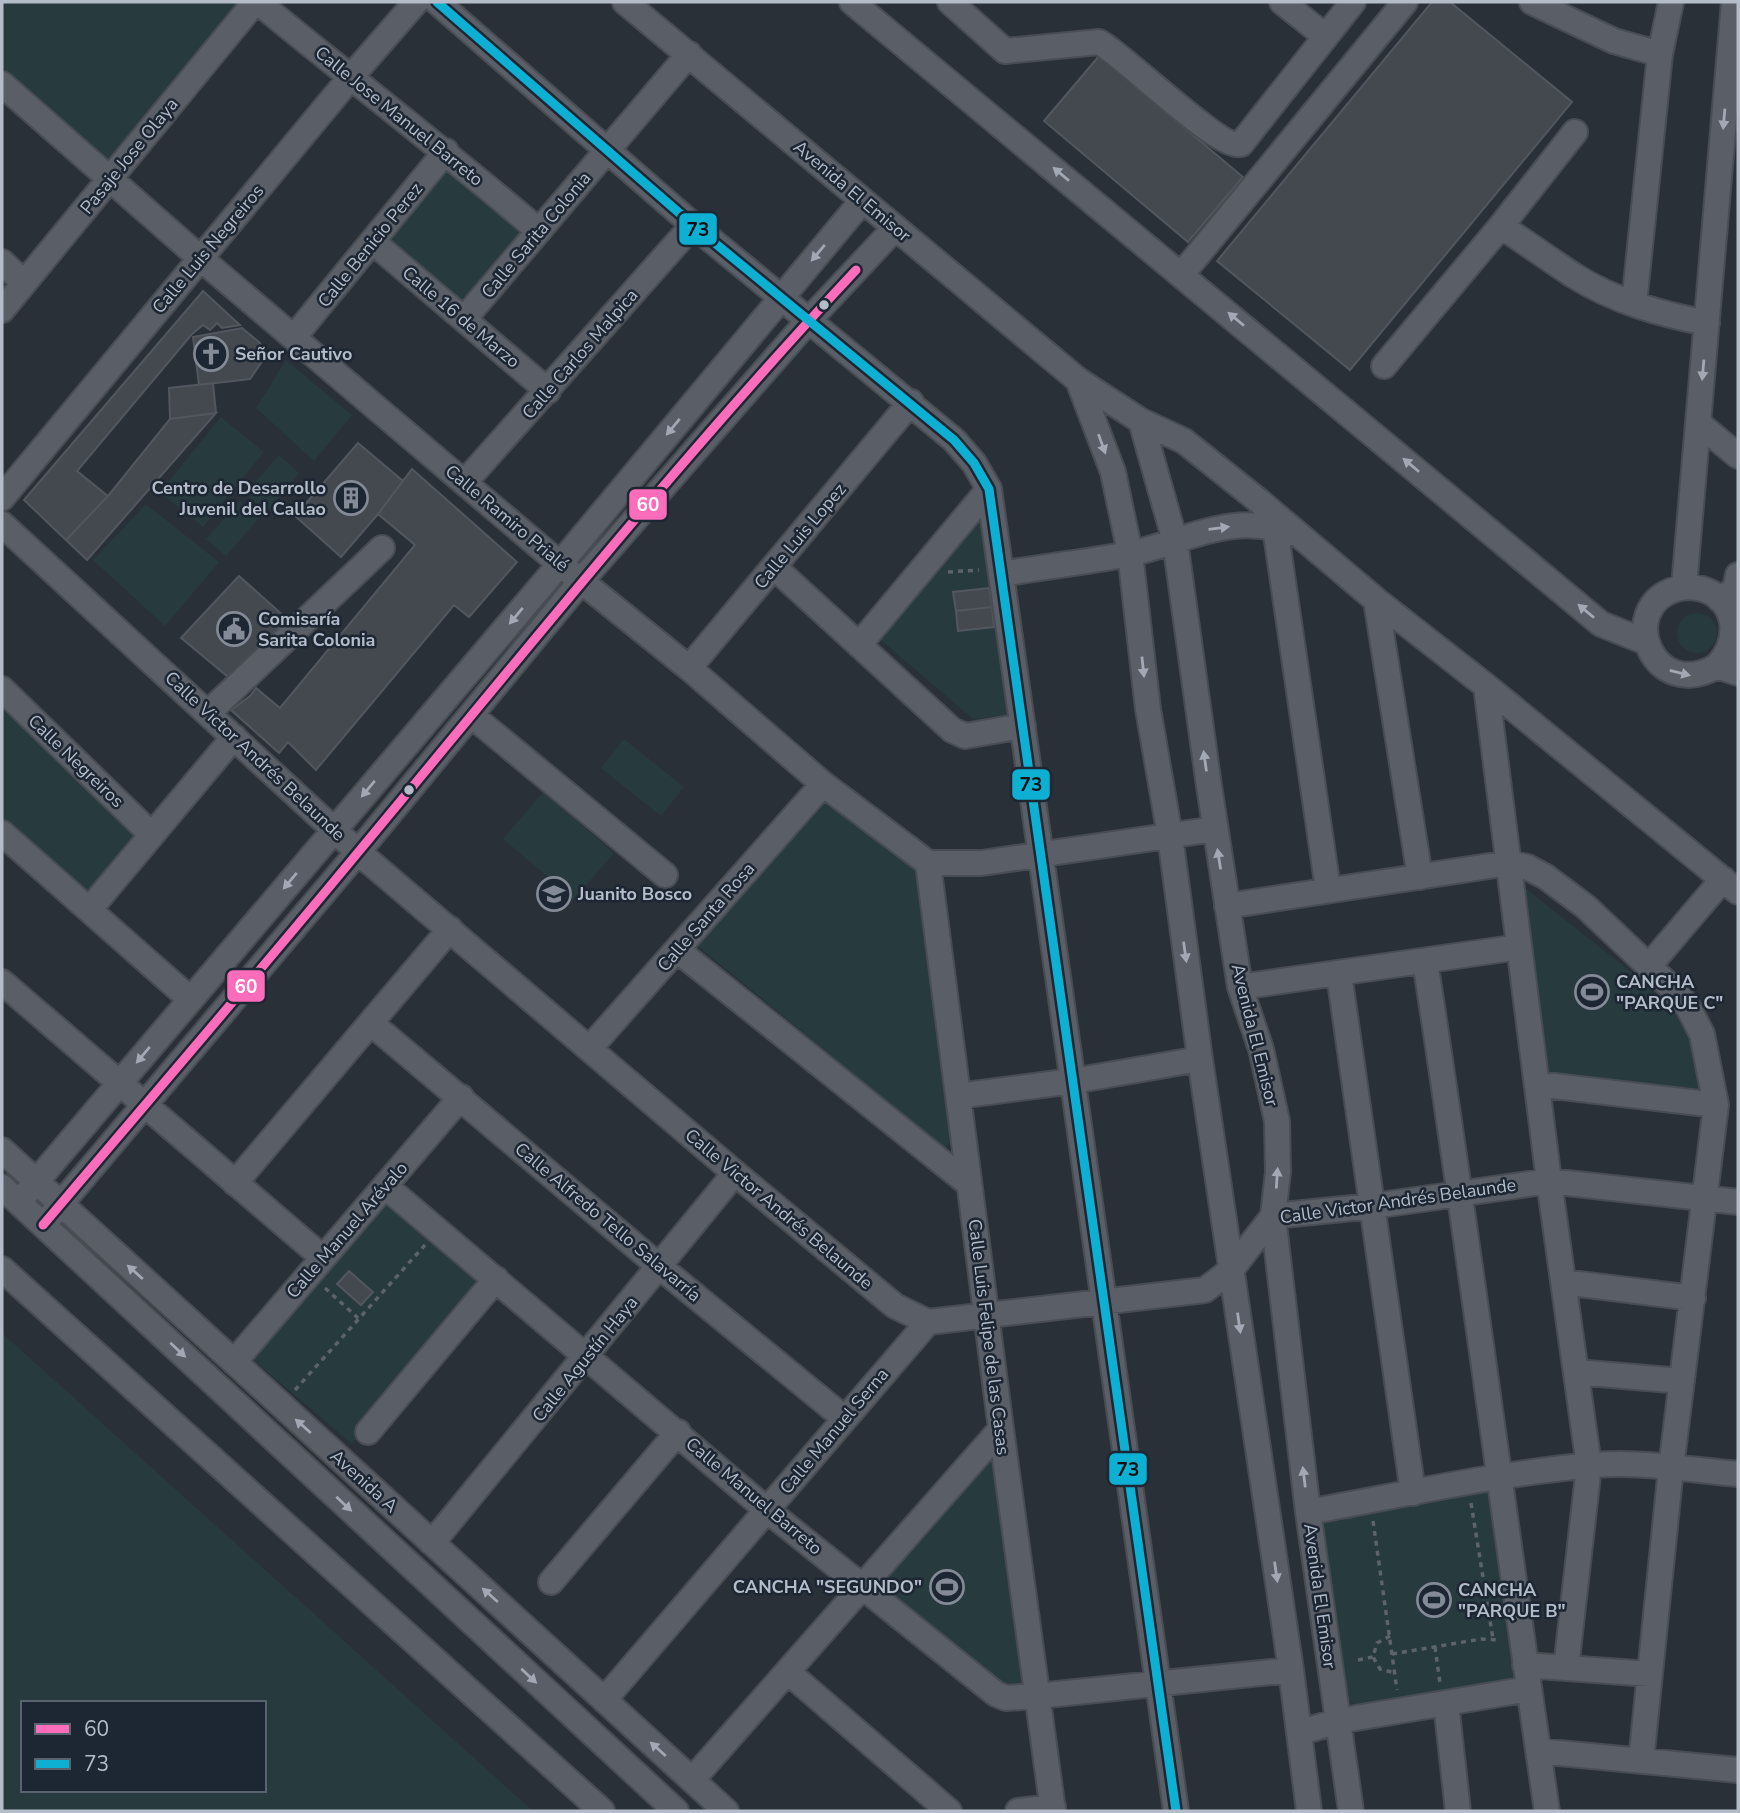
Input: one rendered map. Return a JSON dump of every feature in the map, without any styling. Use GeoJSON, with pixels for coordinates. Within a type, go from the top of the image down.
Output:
{"type":"FeatureCollection","features":[{"type":"Feature","properties":{"kind":"street","name":"Calle Jose Manuel Barreto"},"geometry":{"type":"LineString","coordinates":[[256,2],[446,151],[539,230]]}},
{"type":"Feature","properties":{"kind":"street","name":"Pasaje Jose Olaya"},"geometry":{"type":"LineString","coordinates":[[2,310],[256,2]]}},
{"type":"Feature","properties":{"kind":"street","name":"Calle Luis Negreiros"},"geometry":{"type":"LineString","coordinates":[[2,498],[416,2]]}},
{"type":"Feature","properties":{"kind":"street"},"geometry":{"type":"LineString","coordinates":[[437,2],[694,225],[911,402],[954,440],[974,463],[989,489],[995,571],[1023,726],[1176,1811]]}},
{"type":"Feature","properties":{"kind":"street","name":"Avenida El Emisor"},"geometry":{"type":"LineString","coordinates":[[625,2],[1078,380],[1141,421],[1175,541],[1240,987],[1261,1049],[1277,1121],[1278,1172],[1273,1216],[1308,1511],[1353,1808]]}},
{"type":"Feature","properties":{"kind":"street"},"geometry":{"type":"LineString","coordinates":[[852,2],[1601,624],[1646,642]]}},
{"type":"Feature","properties":{"kind":"street"},"geometry":{"type":"LineString","coordinates":[[950,2],[1005,51],[1099,42],[1227,143],[1236,146],[1241,144],[1353,2]]}},
{"type":"Feature","properties":{"kind":"street"},"geometry":{"type":"LineString","coordinates":[[1282,2],[1325,36]]}},
{"type":"Feature","properties":{"kind":"street"},"geometry":{"type":"LineString","coordinates":[[1182,274],[1405,2]]}},
{"type":"Feature","properties":{"kind":"street"},"geometry":{"type":"LineString","coordinates":[[1532,2],[1614,41],[1660,54]]}},
{"type":"Feature","properties":{"kind":"street"},"geometry":{"type":"LineString","coordinates":[[1634,304],[1660,54],[1671,2]]}},
{"type":"Feature","properties":{"kind":"street"},"geometry":{"type":"LineString","coordinates":[[1684,587],[1734,2]]}},
{"type":"Feature","properties":{"kind":"street","name":"Calle Sarita Colonia"},"geometry":{"type":"LineString","coordinates":[[464,320],[689,54]]}},
{"type":"Feature","properties":{"kind":"street","name":"Calle Ramiro Prialé"},"geometry":{"type":"LineString","coordinates":[[2,84],[200,258],[560,564],[689,668],[823,785],[928,863]]}},
{"type":"Feature","properties":{"kind":"street"},"geometry":{"type":"LineString","coordinates":[[1384,366],[1501,226],[1575,132]]}},
{"type":"Feature","properties":{"kind":"street","name":"Calle Benicio Perez"},"geometry":{"type":"LineString","coordinates":[[294,337],[446,151]]}},
{"type":"Feature","properties":{"kind":"street"},"geometry":{"type":"LineString","coordinates":[[10,1194],[36,1182],[560,564],[862,201]]}},
{"type":"Feature","properties":{"kind":"street","name":"Calle Carlos Malpica"},"geometry":{"type":"LineString","coordinates":[[465,482],[694,225]]}},
{"type":"Feature","properties":{"kind":"street"},"geometry":{"type":"LineString","coordinates":[[1501,226],[1575,276],[1634,304],[1663,314],[1707,323]]}},
{"type":"Feature","properties":{"kind":"street"},"geometry":{"type":"LineString","coordinates":[[43,1225],[358,852],[582,580],[809,320],[895,228]]}},
{"type":"Feature","properties":{"kind":"street","name":"Calle 16 de Marzo"},"geometry":{"type":"LineString","coordinates":[[373,242],[548,391]]}},
{"type":"Feature","properties":{"kind":"street"},"geometry":{"type":"LineString","coordinates":[[2,262],[24,283]]}},
{"type":"Feature","properties":{"kind":"street"},"geometry":{"type":"LineString","coordinates":[[1078,380],[1112,472],[1130,554],[1148,709],[1170,836],[1309,1811]]}},
{"type":"Feature","properties":{"kind":"street","name":"Calle Luis Lopez"},"geometry":{"type":"LineString","coordinates":[[689,668],[911,402]]}},
{"type":"Feature","properties":{"kind":"street"},"geometry":{"type":"LineString","coordinates":[[1141,421],[1184,442],[1731,886],[1649,966]]}},
{"type":"Feature","properties":{"kind":"street"},"geometry":{"type":"LineString","coordinates":[[1698,423],[1738,456]]}},
{"type":"Feature","properties":{"kind":"street"},"geometry":{"type":"LineString","coordinates":[[859,645],[989,489]]}},
{"type":"Feature","properties":{"kind":"street","name":"Calle Victor Andrés Belaunde"},"geometry":{"type":"LineString","coordinates":[[2,524],[358,852],[895,1306],[928,1322],[1205,1290],[1231,1270],[1273,1216],[1373,1206],[1549,1181],[1738,1202]]}},
{"type":"Feature","properties":{"kind":"street"},"geometry":{"type":"LineString","coordinates":[[995,571],[1130,554],[1221,527],[1264,525],[1299,536]]}},
{"type":"Feature","properties":{"kind":"street"},"geometry":{"type":"LineString","coordinates":[[1275,527],[1328,889]]}},
{"type":"Feature","properties":{"kind":"street"},"geometry":{"type":"LineString","coordinates":[[209,712],[382,548]]}},
{"type":"Feature","properties":{"kind":"street"},"geometry":{"type":"LineString","coordinates":[[774,567],[952,730],[965,736],[1023,726]]}},
{"type":"Feature","properties":{"kind":"street"},"geometry":{"type":"LineString","coordinates":[[1727,602],[1735,590],[1738,575]]}},
{"type":"Feature","properties":{"kind":"street"},"geometry":{"type":"LineString","coordinates":[[1684,587],[1699,588],[1727,602],[1733,636],[1727,656],[1728,670],[1691,676],[1676,674],[1657,662],[1646,642],[1645,627],[1649,612],[1657,600],[1670,591],[1684,587]]}},
{"type":"Feature","properties":{"kind":"street"},"geometry":{"type":"LineString","coordinates":[[1376,600],[1420,877]]}},
{"type":"Feature","properties":{"kind":"street"},"geometry":{"type":"LineString","coordinates":[[1486,686],[1549,1181],[1589,1466],[1566,1668]]}},
{"type":"Feature","properties":{"kind":"street","name":"Calle Negreiros"},"geometry":{"type":"LineString","coordinates":[[2,689],[151,834]]}},
{"type":"Feature","properties":{"kind":"street"},"geometry":{"type":"LineString","coordinates":[[471,715],[665,875]]}},
{"type":"Feature","properties":{"kind":"street"},"geometry":{"type":"LineString","coordinates":[[89,910],[234,737]]}},
{"type":"Feature","properties":{"kind":"street","name":"Calle Santa Rosa"},"geometry":{"type":"LineString","coordinates":[[589,1049],[823,785]]}},
{"type":"Feature","properties":{"kind":"street"},"geometry":{"type":"LineString","coordinates":[[928,863],[982,863],[1215,829]]}},
{"type":"Feature","properties":{"kind":"street"},"geometry":{"type":"LineString","coordinates":[[2,833],[190,999]]}},
{"type":"Feature","properties":{"kind":"street","name":"Calle Luis Felipe de las Casas"},"geometry":{"type":"LineString","coordinates":[[928,863],[1053,1809]]}},
{"type":"Feature","properties":{"kind":"street"},"geometry":{"type":"LineString","coordinates":[[1227,906],[1509,863],[1527,867],[1546,877],[1586,907],[1649,966],[1688,1007],[1702,1034],[1716,1105],[1671,1468],[1642,1761]]}},
{"type":"Feature","properties":{"kind":"street"},"geometry":{"type":"LineString","coordinates":[[235,1183],[450,929]]}},
{"type":"Feature","properties":{"kind":"street"},"geometry":{"type":"LineString","coordinates":[[1240,987],[1520,947]]}},
{"type":"Feature","properties":{"kind":"street"},"geometry":{"type":"LineString","coordinates":[[677,950],[970,1184]]}},
{"type":"Feature","properties":{"kind":"street"},"geometry":{"type":"LineString","coordinates":[[1425,961],[1461,1194],[1547,1811]]}},
{"type":"Feature","properties":{"kind":"street"},"geometry":{"type":"LineString","coordinates":[[1339,974],[1413,1493]]}},
{"type":"Feature","properties":{"kind":"street"},"geometry":{"type":"LineString","coordinates":[[2,982],[322,1258]]}},
{"type":"Feature","properties":{"kind":"street","name":"Calle Alfredo Tello Salavarría"},"geometry":{"type":"LineString","coordinates":[[372,1024],[844,1418]]}},
{"type":"Feature","properties":{"kind":"street"},"geometry":{"type":"LineString","coordinates":[[958,1096],[1073,1081],[1200,1059]]}},
{"type":"Feature","properties":{"kind":"street"},"geometry":{"type":"LineString","coordinates":[[1537,1084],[1716,1105]]}},
{"type":"Feature","properties":{"kind":"street","name":"Calle Manuel Arévalo"},"geometry":{"type":"LineString","coordinates":[[234,1362],[461,1097]]}},
{"type":"Feature","properties":{"kind":"street","name":"Avenida A"},"geometry":{"type":"LineString","coordinates":[[2,1150],[726,1811]]}},
{"type":"Feature","properties":{"kind":"street","name":"Calle Agustín Haya"},"geometry":{"type":"LineString","coordinates":[[432,1544],[735,1173]]}},
{"type":"Feature","properties":{"kind":"street","name":"Calle Manuel Barreto"},"geometry":{"type":"LineString","coordinates":[[385,1186],[767,1510],[996,1694],[1006,1698],[1037,1696],[1290,1670]]}},
{"type":"Feature","properties":{"kind":"street","name":"Avenida A"},"geometry":{"type":"LineString","coordinates":[[10,1194],[676,1811]]}},
{"type":"Feature","properties":{"kind":"street"},"geometry":{"type":"LineString","coordinates":[[2,1269],[602,1811]]}},
{"type":"Feature","properties":{"kind":"street"},"geometry":{"type":"LineString","coordinates":[[368,1432],[495,1279]]}},
{"type":"Feature","properties":{"kind":"street"},"geometry":{"type":"LineString","coordinates":[[1563,1282],[1693,1298]]}},
{"type":"Feature","properties":{"kind":"street","name":"Calle Manuel Serna"},"geometry":{"type":"LineString","coordinates":[[604,1700],[928,1322]]}},
{"type":"Feature","properties":{"kind":"street"},"geometry":{"type":"LineString","coordinates":[[1576,1372],[1682,1381]]}},
{"type":"Feature","properties":{"kind":"street"},"geometry":{"type":"LineString","coordinates":[[692,1780],[1001,1429]]}},
{"type":"Feature","properties":{"kind":"street"},"geometry":{"type":"LineString","coordinates":[[551,1582],[678,1432]]}},
{"type":"Feature","properties":{"kind":"street"},"geometry":{"type":"LineString","coordinates":[[1308,1511],[1500,1478],[1589,1466],[1671,1468],[1738,1474]]}},
{"type":"Feature","properties":{"kind":"street"},"geometry":{"type":"LineString","coordinates":[[1525,1665],[1650,1674]]}},
{"type":"Feature","properties":{"kind":"street"},"geometry":{"type":"LineString","coordinates":[[788,1672],[948,1811]]}},
{"type":"Feature","properties":{"kind":"street"},"geometry":{"type":"LineString","coordinates":[[1299,1734],[1338,1721],[1443,1695],[1529,1689]]}},
{"type":"Feature","properties":{"kind":"street"},"geometry":{"type":"LineString","coordinates":[[1443,1695],[1458,1811]]}},
{"type":"Feature","properties":{"kind":"street"},"geometry":{"type":"LineString","coordinates":[[1538,1751],[1738,1770]]}},
{"type":"Feature","properties":{"kind":"street"},"geometry":{"type":"LineString","coordinates":[[1017,1811],[1053,1809]]}},
{"type":"Feature","properties":{"kind":"path"},"geometry":{"type":"LineString","coordinates":[[943,572],[995,571]]}},
{"type":"Feature","properties":{"kind":"path"},"geometry":{"type":"LineString","coordinates":[[295,1390],[433,1236]]}},
{"type":"Feature","properties":{"kind":"path"},"geometry":{"type":"LineString","coordinates":[[318,1282],[359,1319]]}},
{"type":"Feature","properties":{"kind":"path"},"geometry":{"type":"LineString","coordinates":[[1469,1494],[1493,1639]]}},
{"type":"Feature","properties":{"kind":"path"},"geometry":{"type":"LineString","coordinates":[[1371,1508],[1398,1695]]}},
{"type":"Feature","properties":{"kind":"path"},"geometry":{"type":"LineString","coordinates":[[1390,1636],[1377,1643],[1373,1657],[1380,1670],[1395,1673]]}},
{"type":"Feature","properties":{"kind":"path"},"geometry":{"type":"LineString","coordinates":[[1392,1654],[1493,1639],[1509,1640]]}},
{"type":"Feature","properties":{"kind":"path"},"geometry":{"type":"LineString","coordinates":[[1435,1647],[1443,1695]]}},
{"type":"Feature","properties":{"kind":"path"},"geometry":{"type":"LineString","coordinates":[[1358,1660],[1373,1657]]}},
{"type":"Feature","properties":{"kind":"green space"},"geometry":{"type":"Polygon","coordinates":[[[2,2],[250,2],[112,168],[2,67],[2,2]]]}},
{"type":"Feature","properties":{"kind":"green space"},"geometry":{"type":"Polygon","coordinates":[[[447,158],[528,227],[465,305],[383,238],[447,158]]]}},
{"type":"Feature","properties":{"kind":"green space"},"geometry":{"type":"Polygon","coordinates":[[[286,360],[352,415],[314,461],[256,408],[286,360]]]}},
{"type":"Feature","properties":{"kind":"green space"},"geometry":{"type":"Polygon","coordinates":[[[221,417],[264,452],[203,527],[160,492],[221,417]]]}},
{"type":"Feature","properties":{"kind":"green space"},"geometry":{"type":"Polygon","coordinates":[[[279,455],[299,473],[267,512],[245,494],[279,455]]]}},
{"type":"Feature","properties":{"kind":"green space"},"geometry":{"type":"Polygon","coordinates":[[[240,501],[260,517],[226,556],[206,539],[240,501]]]}},
{"type":"Feature","properties":{"kind":"green space"},"geometry":{"type":"Polygon","coordinates":[[[146,504],[219,562],[165,626],[93,560],[146,504]]]}},
{"type":"Feature","properties":{"kind":"green space"},"geometry":{"type":"Polygon","coordinates":[[[978,512],[986,513],[1015,714],[973,719],[875,635],[978,512]]]}},
{"type":"Feature","properties":{"kind":"green space"},"geometry":{"type":"Polygon","coordinates":[[[1697,613],[1705,614],[1711,619],[1716,625],[1716,641],[1711,647],[1705,652],[1697,653],[1689,652],[1683,647],[1678,641],[1677,633],[1678,625],[1683,619],[1689,614],[1697,613]]]}},
{"type":"Feature","properties":{"kind":"green space"},"geometry":{"type":"Polygon","coordinates":[[[2,700],[140,832],[90,894],[83,893],[2,823],[2,700]]]}},
{"type":"Feature","properties":{"kind":"green space"},"geometry":{"type":"Polygon","coordinates":[[[624,739],[684,787],[661,816],[601,768],[624,739]]]}},
{"type":"Feature","properties":{"kind":"green space"},"geometry":{"type":"Polygon","coordinates":[[[543,792],[614,853],[574,899],[503,839],[543,792]]]}},
{"type":"Feature","properties":{"kind":"green space"},"geometry":{"type":"Polygon","coordinates":[[[818,796],[919,870],[954,1139],[944,1148],[693,942],[818,796]]]}},
{"type":"Feature","properties":{"kind":"green space"},"geometry":{"type":"Polygon","coordinates":[[[1525,888],[1668,1001],[1692,1041],[1702,1089],[1545,1074],[1525,888]]]}},
{"type":"Feature","properties":{"kind":"green space"},"geometry":{"type":"Polygon","coordinates":[[[385,1194],[489,1281],[352,1444],[249,1356],[385,1194]]]}},
{"type":"Feature","properties":{"kind":"green space"},"geometry":{"type":"Polygon","coordinates":[[[2,1333],[533,1811],[2,1811],[2,1333]]]}},
{"type":"Feature","properties":{"kind":"green space"},"geometry":{"type":"Polygon","coordinates":[[[999,1443],[1033,1685],[1001,1686],[876,1581],[999,1443]]]}},
{"type":"Feature","properties":{"kind":"green space"},"geometry":{"type":"Polygon","coordinates":[[[1491,1485],[1517,1672],[1512,1680],[1357,1707],[1346,1697],[1321,1517],[1491,1485]]]}},
{"type":"Feature","properties":{"kind":"building"},"geometry":{"type":"Polygon","coordinates":[[[1432,2],[1450,2],[1572,102],[1350,370],[1217,261],[1432,2]]]}},
{"type":"Feature","properties":{"kind":"building"},"geometry":{"type":"Polygon","coordinates":[[[1099,56],[1243,177],[1188,242],[1044,121],[1099,56]]]}},
{"type":"Feature","properties":{"kind":"building"},"geometry":{"type":"Polygon","coordinates":[[[203,291],[240,325],[222,328],[217,323],[210,330],[203,325],[192,334],[77,471],[108,496],[66,540],[24,500],[203,291]]]}},
{"type":"Feature","properties":{"kind":"building"},"geometry":{"type":"Polygon","coordinates":[[[242,328],[260,343],[263,360],[250,379],[199,385],[193,337],[242,328]]]}},
{"type":"Feature","properties":{"kind":"building"},"geometry":{"type":"Polygon","coordinates":[[[213,383],[216,413],[170,419],[169,388],[213,383]]]}},
{"type":"Feature","properties":{"kind":"building"},"geometry":{"type":"Polygon","coordinates":[[[216,413],[87,560],[66,540],[108,496],[170,419],[216,413]]]}},
{"type":"Feature","properties":{"kind":"building","name":"Centro de Desarrollo Juvenil del Callao"},"geometry":{"type":"Polygon","coordinates":[[[358,443],[403,481],[341,557],[295,516],[358,443]]]}},
{"type":"Feature","properties":{"kind":"building"},"geometry":{"type":"Polygon","coordinates":[[[412,469],[517,562],[469,617],[454,605],[316,770],[288,742],[279,753],[231,710],[256,688],[280,708],[415,545],[378,514],[412,469]]]}},
{"type":"Feature","properties":{"kind":"building","name":"Comisaría Sarita Colonia"},"geometry":{"type":"Polygon","coordinates":[[[239,576],[285,617],[286,621],[233,681],[181,638],[239,576]]]}},
{"type":"Feature","properties":{"kind":"building"},"geometry":{"type":"Polygon","coordinates":[[[989,588],[992,607],[956,611],[953,592],[989,588]]]}},
{"type":"Feature","properties":{"kind":"building"},"geometry":{"type":"Polygon","coordinates":[[[992,607],[994,627],[958,631],[956,611],[992,607]]]}},
{"type":"Feature","properties":{"kind":"building"},"geometry":{"type":"Polygon","coordinates":[[[349,1271],[373,1292],[361,1305],[337,1284],[349,1271]]]}},
{"type":"Feature","properties":{"kind":"transit line","name":"73"},"geometry":{"type":"LineString","coordinates":[[437,2],[693,225],[954,440],[974,463],[989,489],[1176,1811]]}},
{"type":"Feature","properties":{"kind":"transit line","name":"60"},"geometry":{"type":"LineString","coordinates":[[43,1225],[282,944],[666,484],[791,340],[856,270]]}},
{"type":"Feature","properties":{"kind":"place","name":"Señor Cautivo"},"geometry":{"type":"Point","coordinates":[211,354]}},
{"type":"Feature","properties":{"kind":"place","name":"Centro de Desarrollo Juvenil del Callao"},"geometry":{"type":"Point","coordinates":[351,498]}},
{"type":"Feature","properties":{"kind":"place","name":"Comisaría Sarita Colonia"},"geometry":{"type":"Point","coordinates":[234,629]}},
{"type":"Feature","properties":{"kind":"place","name":"Juanito Bosco"},"geometry":{"type":"Point","coordinates":[554,894]}},
{"type":"Feature","properties":{"kind":"place","name":"CANCHA \"PARQUE C\""},"geometry":{"type":"Point","coordinates":[1592,992]}},
{"type":"Feature","properties":{"kind":"place","name":"CANCHA \"SEGUNDO\""},"geometry":{"type":"Point","coordinates":[947,1587]}},
{"type":"Feature","properties":{"kind":"place","name":"CANCHA \"PARQUE B\""},"geometry":{"type":"Point","coordinates":[1434,1600]}}]}
